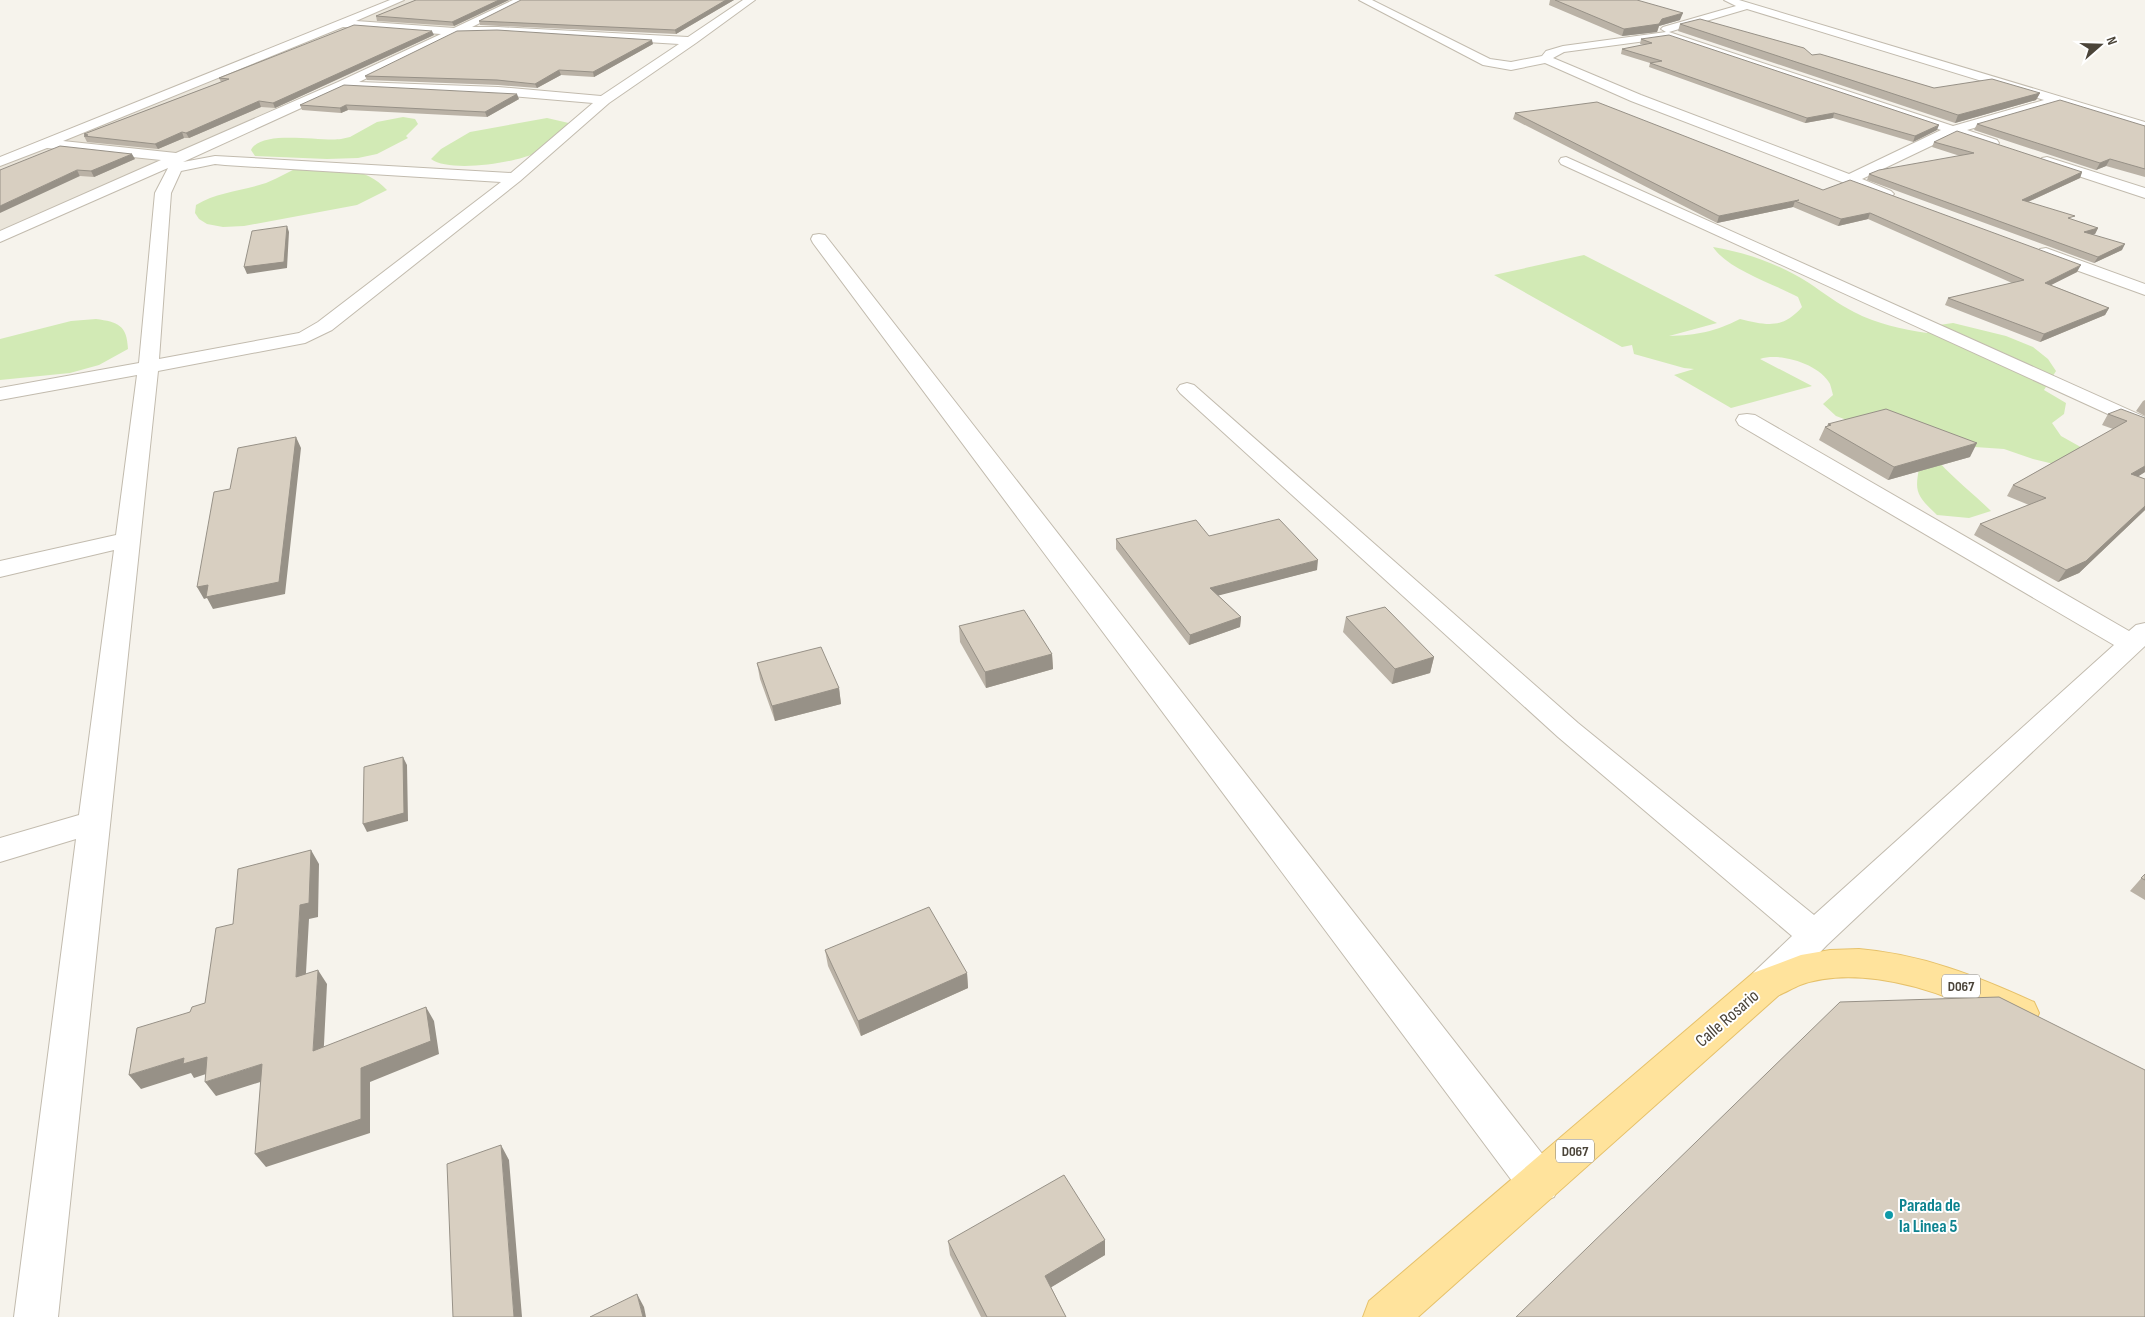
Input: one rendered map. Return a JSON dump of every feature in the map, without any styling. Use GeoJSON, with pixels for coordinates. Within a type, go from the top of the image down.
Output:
{"type":"FeatureCollection","features":[{"type":"Feature","properties":{"kind":"main road","name":"Calle Rosario"},"geometry":{"type":"LineString","coordinates":[[1385,1317],[1766,984],[1800,970],[1842,963],[1892,966],[1943,978],[2050,1026]]}},
{"type":"Feature","properties":{"kind":"street"},"geometry":{"type":"LineString","coordinates":[[0,162],[399,0]]}},
{"type":"Feature","properties":{"kind":"street"},"geometry":{"type":"LineString","coordinates":[[89,198],[159,181],[342,85],[521,0]]}},
{"type":"Feature","properties":{"kind":"street"},"geometry":{"type":"LineString","coordinates":[[0,394],[148,368],[305,337],[325,326],[516,178],[604,100],[750,0]]}},
{"type":"Feature","properties":{"kind":"street"},"geometry":{"type":"LineString","coordinates":[[1364,0],[1487,62],[1511,66],[1546,59],[1636,98],[1901,199]]}},
{"type":"Feature","properties":{"kind":"street"},"geometry":{"type":"LineString","coordinates":[[1728,0],[2145,126]]}},
{"type":"Feature","properties":{"kind":"street"},"geometry":{"type":"LineString","coordinates":[[1747,6],[1664,30],[1669,34],[2008,148]]}},
{"type":"Feature","properties":{"kind":"street"},"geometry":{"type":"LineString","coordinates":[[340,24],[454,32],[498,30],[692,41]]}},
{"type":"Feature","properties":{"kind":"street"},"geometry":{"type":"LineString","coordinates":[[472,24],[498,30]]}},
{"type":"Feature","properties":{"kind":"street"},"geometry":{"type":"LineString","coordinates":[[1546,59],[1550,53],[1563,49],[1669,34]]}},
{"type":"Feature","properties":{"kind":"street"},"geometry":{"type":"LineString","coordinates":[[342,85],[507,92],[604,100]]}},
{"type":"Feature","properties":{"kind":"street"},"geometry":{"type":"LineString","coordinates":[[1849,180],[1952,130],[2058,100]]}},
{"type":"Feature","properties":{"kind":"street"},"geometry":{"type":"LineString","coordinates":[[45,144],[159,181]]}},
{"type":"Feature","properties":{"kind":"street"},"geometry":{"type":"LineString","coordinates":[[2035,157],[2145,193]]}},
{"type":"Feature","properties":{"kind":"street"},"geometry":{"type":"LineString","coordinates":[[0,237],[89,198],[159,181],[200,162],[225,160],[516,178]]}},
{"type":"Feature","properties":{"kind":"street"},"geometry":{"type":"LineString","coordinates":[[1566,161],[2145,426]]}},
{"type":"Feature","properties":{"kind":"street"},"geometry":{"type":"LineString","coordinates":[[36,1317],[148,368],[159,181]]}},
{"type":"Feature","properties":{"kind":"street"},"geometry":{"type":"LineString","coordinates":[[819,239],[1539,1183]]}},
{"type":"Feature","properties":{"kind":"street"},"geometry":{"type":"LineString","coordinates":[[2036,250],[2145,290]]}},
{"type":"Feature","properties":{"kind":"street"},"geometry":{"type":"LineString","coordinates":[[1187,389],[1568,730],[1815,935]]}},
{"type":"Feature","properties":{"kind":"street"},"geometry":{"type":"LineString","coordinates":[[1747,420],[2138,637],[1815,935],[1766,984]]}},
{"type":"Feature","properties":{"kind":"street"},"geometry":{"type":"LineString","coordinates":[[0,569],[128,540]]}},
{"type":"Feature","properties":{"kind":"street"},"geometry":{"type":"LineString","coordinates":[[0,850],[94,822]]}},
{"type":"Feature","properties":{"kind":"shaded area"},"geometry":{"type":"Polygon","coordinates":[[[397,0],[516,0],[0,232],[0,156],[397,0]]]}},
{"type":"Feature","properties":{"kind":"green space"},"geometry":{"type":"Polygon","coordinates":[[[403,117],[415,119],[418,124],[406,136],[408,138],[377,154],[358,158],[327,159],[255,156],[251,150],[257,144],[266,140],[279,138],[341,139],[350,137],[377,122],[403,117]]]}},
{"type":"Feature","properties":{"kind":"green space"},"geometry":{"type":"Polygon","coordinates":[[[547,118],[573,124],[533,154],[511,161],[466,166],[440,163],[431,159],[441,149],[470,132],[547,118]]]}},
{"type":"Feature","properties":{"kind":"green space"},"geometry":{"type":"Polygon","coordinates":[[[304,165],[338,167],[359,172],[379,182],[387,190],[357,205],[244,226],[223,227],[207,224],[199,219],[195,213],[196,205],[204,201],[221,194],[266,183],[304,165]]]}},
{"type":"Feature","properties":{"kind":"green space"},"geometry":{"type":"Polygon","coordinates":[[[1713,247],[1739,252],[1775,265],[1798,276],[1848,309],[1880,323],[1927,333],[1932,326],[1953,323],[2006,336],[2033,347],[2048,359],[2056,371],[2044,390],[2066,403],[2064,414],[2052,423],[2061,436],[2086,450],[2066,467],[2033,459],[2004,449],[1975,447],[1939,462],[1991,511],[1969,518],[1937,515],[1925,503],[1918,492],[1917,481],[1920,464],[1863,426],[1836,416],[1823,404],[1833,395],[1830,384],[1825,377],[1809,365],[1778,357],[1760,359],[1812,386],[1731,408],[1674,375],[1694,369],[1634,354],[1632,345],[1622,347],[1494,275],[1584,255],[1717,323],[1669,336],[1706,332],[1740,319],[1773,324],[1788,319],[1802,307],[1798,297],[1740,269],[1720,255],[1713,247]]]}},
{"type":"Feature","properties":{"kind":"green space"},"geometry":{"type":"Polygon","coordinates":[[[96,319],[116,323],[120,326],[126,335],[128,349],[99,365],[70,373],[0,380],[0,339],[71,321],[96,319]]]}},
{"type":"Feature","properties":{"kind":"building"},"geometry":{"type":"Polygon","coordinates":[[[416,0],[499,0],[452,22],[376,16],[416,0]]]}},
{"type":"Feature","properties":{"kind":"building"},"geometry":{"type":"Polygon","coordinates":[[[521,0],[726,0],[675,30],[479,21],[521,0]]]}},
{"type":"Feature","properties":{"kind":"building"},"geometry":{"type":"Polygon","coordinates":[[[1555,0],[1637,0],[1683,13],[1662,19],[1659,24],[1624,29],[1555,0]]]}},
{"type":"Feature","properties":{"kind":"building"},"geometry":{"type":"Polygon","coordinates":[[[1700,19],[1804,48],[1812,55],[1820,54],[1934,88],[1992,79],[2040,93],[1958,115],[1680,24],[1700,19]]]}},
{"type":"Feature","properties":{"kind":"building"},"geometry":{"type":"Polygon","coordinates":[[[354,25],[432,31],[273,103],[259,101],[186,133],[182,132],[155,144],[84,136],[88,135],[84,134],[229,79],[219,78],[354,25]]]}},
{"type":"Feature","properties":{"kind":"building"},"geometry":{"type":"Polygon","coordinates":[[[497,30],[652,40],[593,72],[559,70],[535,84],[497,80],[365,76],[457,31],[497,30]]]}},
{"type":"Feature","properties":{"kind":"building"},"geometry":{"type":"Polygon","coordinates":[[[1669,35],[1939,125],[1915,136],[1834,113],[1807,118],[1650,63],[1662,61],[1622,49],[1652,43],[1641,39],[1669,35]]]}},
{"type":"Feature","properties":{"kind":"building"},"geometry":{"type":"Polygon","coordinates":[[[344,85],[517,94],[485,112],[346,105],[340,108],[300,105],[344,85]]]}},
{"type":"Feature","properties":{"kind":"building"},"geometry":{"type":"Polygon","coordinates":[[[2060,100],[2145,126],[2145,169],[2110,159],[2100,163],[1977,124],[2060,100]]]}},
{"type":"Feature","properties":{"kind":"building"},"geometry":{"type":"Polygon","coordinates":[[[1597,102],[1823,190],[1850,180],[2081,265],[2045,283],[2109,308],[2044,334],[1948,298],[2024,280],[1870,213],[1841,219],[1795,201],[1799,200],[1719,216],[1515,113],[1597,102]]]}},
{"type":"Feature","properties":{"kind":"building"},"geometry":{"type":"Polygon","coordinates":[[[1957,131],[2082,172],[2022,200],[2075,216],[2068,218],[2098,228],[2084,232],[2125,244],[2098,257],[1869,174],[1879,170],[1974,153],[1934,142],[1957,131]]]}},
{"type":"Feature","properties":{"kind":"building"},"geometry":{"type":"Polygon","coordinates":[[[60,146],[132,154],[91,171],[77,170],[0,206],[0,170],[60,146]]]}},
{"type":"Feature","properties":{"kind":"building"},"geometry":{"type":"Polygon","coordinates":[[[287,226],[284,262],[244,267],[252,231],[287,226]]]}},
{"type":"Feature","properties":{"kind":"building"},"geometry":{"type":"Polygon","coordinates":[[[1886,409],[1977,443],[1894,467],[1825,427],[1831,425],[1828,424],[1886,409]]]}},
{"type":"Feature","properties":{"kind":"building"},"geometry":{"type":"Polygon","coordinates":[[[2121,409],[2145,418],[2145,466],[2131,474],[2145,479],[2145,506],[2086,561],[2066,570],[1980,524],[2046,498],[2013,485],[2127,421],[2108,414],[2121,409]]]}},
{"type":"Feature","properties":{"kind":"building"},"geometry":{"type":"Polygon","coordinates":[[[296,437],[279,582],[206,597],[208,585],[197,587],[214,492],[230,489],[238,448],[296,437]]]}},
{"type":"Feature","properties":{"kind":"building"},"geometry":{"type":"Polygon","coordinates":[[[1279,519],[1318,560],[1210,588],[1241,617],[1190,635],[1116,539],[1196,520],[1209,536],[1279,519]]]}},
{"type":"Feature","properties":{"kind":"building"},"geometry":{"type":"Polygon","coordinates":[[[1385,607],[1434,657],[1395,669],[1346,617],[1385,607]]]}},
{"type":"Feature","properties":{"kind":"building"},"geometry":{"type":"Polygon","coordinates":[[[1024,610],[1052,654],[985,672],[959,626],[1024,610]]]}},
{"type":"Feature","properties":{"kind":"building"},"geometry":{"type":"Polygon","coordinates":[[[821,647],[839,688],[772,706],[757,663],[821,647]]]}},
{"type":"Feature","properties":{"kind":"building"},"geometry":{"type":"Polygon","coordinates":[[[403,757],[404,813],[363,824],[364,767],[403,757]]]}},
{"type":"Feature","properties":{"kind":"building"},"geometry":{"type":"Polygon","coordinates":[[[311,850],[309,903],[300,905],[296,977],[318,970],[313,1051],[426,1007],[431,1041],[361,1068],[361,1119],[255,1154],[262,1064],[205,1082],[207,1057],[183,1064],[184,1058],[129,1075],[137,1028],[190,1012],[192,1007],[205,1003],[216,928],[233,924],[238,869],[311,850]]]}},
{"type":"Feature","properties":{"kind":"building"},"geometry":{"type":"Polygon","coordinates":[[[929,907],[967,973],[858,1021],[825,950],[929,907]]]}},
{"type":"Feature","properties":{"kind":"building","name":"Parada de la Linea 5"},"geometry":{"type":"Polygon","coordinates":[[[1999,997],[2145,1070],[2145,1317],[1516,1317],[1840,1002],[1999,997]]]}},
{"type":"Feature","properties":{"kind":"building"},"geometry":{"type":"Polygon","coordinates":[[[501,1145],[514,1317],[453,1317],[447,1164],[501,1145]]]}},
{"type":"Feature","properties":{"kind":"building"},"geometry":{"type":"Polygon","coordinates":[[[1064,1175],[1105,1240],[1045,1276],[1066,1317],[987,1317],[948,1241],[1064,1175]]]}},
{"type":"Feature","properties":{"kind":"building"},"geometry":{"type":"Polygon","coordinates":[[[637,1294],[643,1317],[590,1317],[637,1294]]]}},
{"type":"Feature","properties":{"kind":"place","name":"Parada de la Linea 5"},"geometry":{"type":"Point","coordinates":[1889,1215]}}]}
